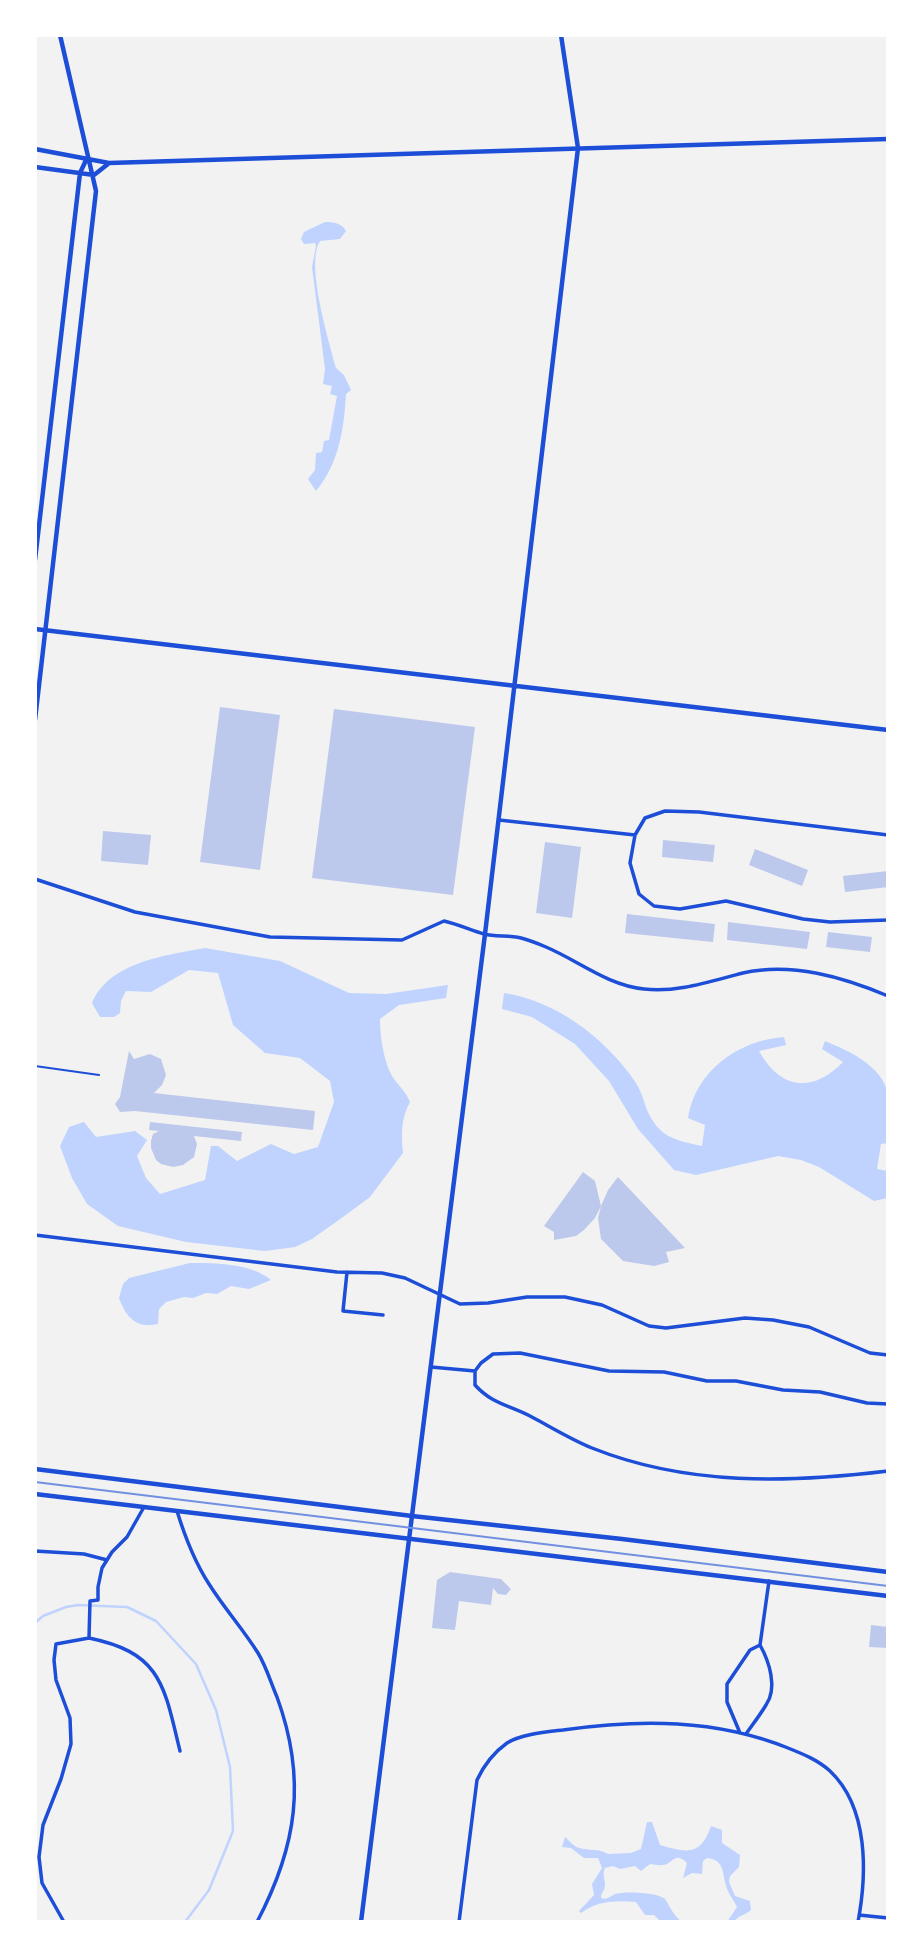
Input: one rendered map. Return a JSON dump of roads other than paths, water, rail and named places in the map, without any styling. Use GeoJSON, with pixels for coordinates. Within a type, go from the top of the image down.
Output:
{"type":"FeatureCollection","features":[{"type":"Feature","properties":{"kind":"main road"},"geometry":{"type":"LineString","coordinates":[[35,720],[96,191],[60,35]]}},
{"type":"Feature","properties":{"kind":"main road"},"geometry":{"type":"LineString","coordinates":[[361,1922],[499,820],[578,148],[561,35]]}},
{"type":"Feature","properties":{"kind":"main road"},"geometry":{"type":"LineString","coordinates":[[35,149],[109,163],[888,139]]}},
{"type":"Feature","properties":{"kind":"main road"},"geometry":{"type":"LineString","coordinates":[[35,560],[79,173],[87,158]]}},
{"type":"Feature","properties":{"kind":"main road"},"geometry":{"type":"LineString","coordinates":[[35,167],[94,174],[109,163]]}},
{"type":"Feature","properties":{"kind":"main road"},"geometry":{"type":"LineString","coordinates":[[35,629],[888,730]]}},
{"type":"Feature","properties":{"kind":"main road"},"geometry":{"type":"LineString","coordinates":[[35,1469],[888,1572]]}},
{"type":"Feature","properties":{"kind":"main road"},"geometry":{"type":"LineString","coordinates":[[35,1494],[888,1596]]}},
{"type":"Feature","properties":{"kind":"street"},"geometry":{"type":"LineString","coordinates":[[888,835],[699,812],[665,811],[645,818],[635,835],[630,863],[639,894],[654,906],[680,909],[726,901],[803,919],[830,922],[888,919]]}},
{"type":"Feature","properties":{"kind":"street"},"geometry":{"type":"LineString","coordinates":[[499,820],[635,835]]}},
{"type":"Feature","properties":{"kind":"street"},"geometry":{"type":"LineString","coordinates":[[35,879],[135,912],[270,937],[402,940],[444,921],[485,934],[522,938],[548,948],[605,978],[643,989],[670,989],[745,973],[789,969],[847,980],[888,996]]}},
{"type":"Feature","properties":{"kind":"street"},"geometry":{"type":"LineString","coordinates":[[35,1235],[347,1272],[382,1273],[405,1278],[460,1304],[527,1297],[565,1297],[602,1305],[649,1325],[666,1328],[745,1318],[773,1320],[809,1327],[870,1353],[888,1355]]}},
{"type":"Feature","properties":{"kind":"street"},"geometry":{"type":"LineString","coordinates":[[347,1272],[343,1311],[383,1315]]}},
{"type":"Feature","properties":{"kind":"street"},"geometry":{"type":"LineString","coordinates":[[888,1404],[867,1403],[820,1392],[783,1390],[736,1381],[699,1380],[664,1372],[609,1371],[520,1353],[493,1354],[475,1371],[475,1385],[496,1402],[522,1412],[589,1447],[660,1470],[708,1477],[762,1480],[888,1471]]}},
{"type":"Feature","properties":{"kind":"street"},"geometry":{"type":"LineString","coordinates":[[431,1367],[475,1371]]}},
{"type":"Feature","properties":{"kind":"street"},"geometry":{"type":"LineString","coordinates":[[89,1639],[90,1601],[98,1601],[102,1568],[112,1552],[127,1537],[144,1507]]}},
{"type":"Feature","properties":{"kind":"street"},"geometry":{"type":"LineString","coordinates":[[177,1511],[189,1548],[209,1584],[260,1655],[288,1727],[295,1771],[293,1820],[288,1852],[275,1887],[257,1922]]}},
{"type":"Feature","properties":{"kind":"street"},"geometry":{"type":"LineString","coordinates":[[35,1551],[84,1554],[107,1560]]}},
{"type":"Feature","properties":{"kind":"street"},"geometry":{"type":"LineString","coordinates":[[746,1734],[768,1703],[771,1669],[760,1645],[769,1581]]}},
{"type":"Feature","properties":{"kind":"street"},"geometry":{"type":"LineString","coordinates":[[64,1922],[42,1882],[39,1857],[43,1825],[71,1744],[70,1718],[56,1680],[56,1644],[89,1639],[113,1643],[132,1652],[158,1675],[167,1698],[180,1751]]}},
{"type":"Feature","properties":{"kind":"street"},"geometry":{"type":"LineString","coordinates":[[740,1733],[727,1702],[726,1684],[750,1650],[760,1645]]}},
{"type":"Feature","properties":{"kind":"street"},"geometry":{"type":"LineString","coordinates":[[458,1922],[477,1780],[486,1762],[508,1742],[540,1733],[639,1722],[716,1727],[746,1734],[812,1758],[830,1771],[846,1791],[860,1830],[863,1894],[858,1922]]}},
{"type":"Feature","properties":{"kind":"street"},"geometry":{"type":"LineString","coordinates":[[859,1915],[888,1918]]}},
{"type":"Feature","properties":{"kind":"lane"},"geometry":{"type":"LineString","coordinates":[[35,1066],[99,1075]]}},
{"type":"Feature","properties":{"kind":"water"},"geometry":{"type":"Polygon","coordinates":[[[325,222],[340,225],[346,231],[340,239],[320,241],[315,267],[320,303],[336,368],[344,375],[351,390],[346,394],[342,433],[335,457],[316,491],[308,479],[315,470],[316,453],[322,452],[324,441],[329,440],[337,396],[330,394],[332,386],[323,384],[325,369],[312,267],[316,246],[315,243],[304,244],[301,239],[304,232],[325,222]]]}},
{"type":"Feature","properties":{"kind":"water"},"geometry":{"type":"Polygon","coordinates":[[[205,948],[280,961],[349,993],[386,994],[448,985],[446,998],[399,1005],[380,1019],[385,1058],[394,1079],[410,1102],[402,1126],[403,1153],[370,1197],[312,1239],[295,1247],[265,1251],[186,1242],[118,1226],[87,1204],[72,1178],[60,1146],[69,1127],[84,1122],[96,1137],[135,1131],[147,1140],[137,1156],[146,1178],[160,1194],[205,1180],[211,1146],[218,1146],[237,1161],[271,1144],[294,1154],[318,1147],[334,1102],[330,1081],[300,1058],[265,1053],[233,1025],[218,973],[189,970],[151,992],[126,991],[121,1001],[120,1013],[114,1017],[100,1017],[92,1003],[100,989],[125,969],[157,958],[205,948]]]}},
{"type":"Feature","properties":{"kind":"water"},"geometry":{"type":"Polygon","coordinates":[[[504,993],[542,1004],[577,1023],[622,1064],[634,1080],[647,1110],[662,1132],[675,1139],[702,1146],[705,1125],[688,1118],[692,1101],[710,1073],[736,1052],[767,1039],[784,1037],[786,1045],[759,1051],[777,1073],[797,1083],[820,1079],[843,1062],[822,1049],[825,1041],[854,1054],[879,1074],[888,1093],[888,1143],[881,1144],[877,1169],[888,1171],[888,1198],[874,1201],[819,1167],[778,1156],[696,1175],[674,1170],[638,1129],[609,1081],[575,1044],[532,1017],[502,1009],[504,993]]]}},
{"type":"Feature","properties":{"kind":"water"},"geometry":{"type":"Polygon","coordinates":[[[190,1263],[243,1267],[271,1280],[249,1289],[231,1286],[217,1294],[206,1293],[166,1302],[159,1309],[158,1324],[144,1325],[129,1316],[119,1298],[123,1284],[129,1278],[190,1263]]]}},
{"type":"Feature","properties":{"kind":"water"},"geometry":{"type":"Polygon","coordinates":[[[647,1822],[652,1822],[660,1845],[678,1850],[698,1847],[703,1843],[711,1826],[722,1830],[722,1843],[740,1855],[739,1867],[730,1876],[729,1882],[735,1896],[750,1901],[751,1910],[734,1922],[727,1922],[737,1907],[728,1891],[721,1865],[707,1858],[703,1861],[702,1874],[692,1873],[683,1878],[687,1863],[676,1858],[666,1864],[650,1864],[641,1871],[635,1866],[605,1868],[605,1887],[601,1898],[626,1893],[656,1895],[665,1899],[682,1922],[661,1922],[654,1915],[645,1915],[636,1902],[607,1902],[581,1913],[579,1911],[594,1895],[592,1884],[602,1868],[598,1858],[584,1858],[571,1848],[562,1847],[565,1837],[579,1848],[608,1854],[631,1853],[641,1849],[647,1822]]]}},
{"type":"Feature","properties":{"kind":"waterway"},"geometry":{"type":"LineString","coordinates":[[35,1623],[43,1616],[66,1607],[127,1607],[156,1621],[196,1664],[216,1710],[230,1767],[233,1831],[209,1890],[185,1922]]}},
{"type":"Feature","properties":{"kind":"tram line"},"geometry":{"type":"LineString","coordinates":[[35,1482],[888,1586]]}}]}
